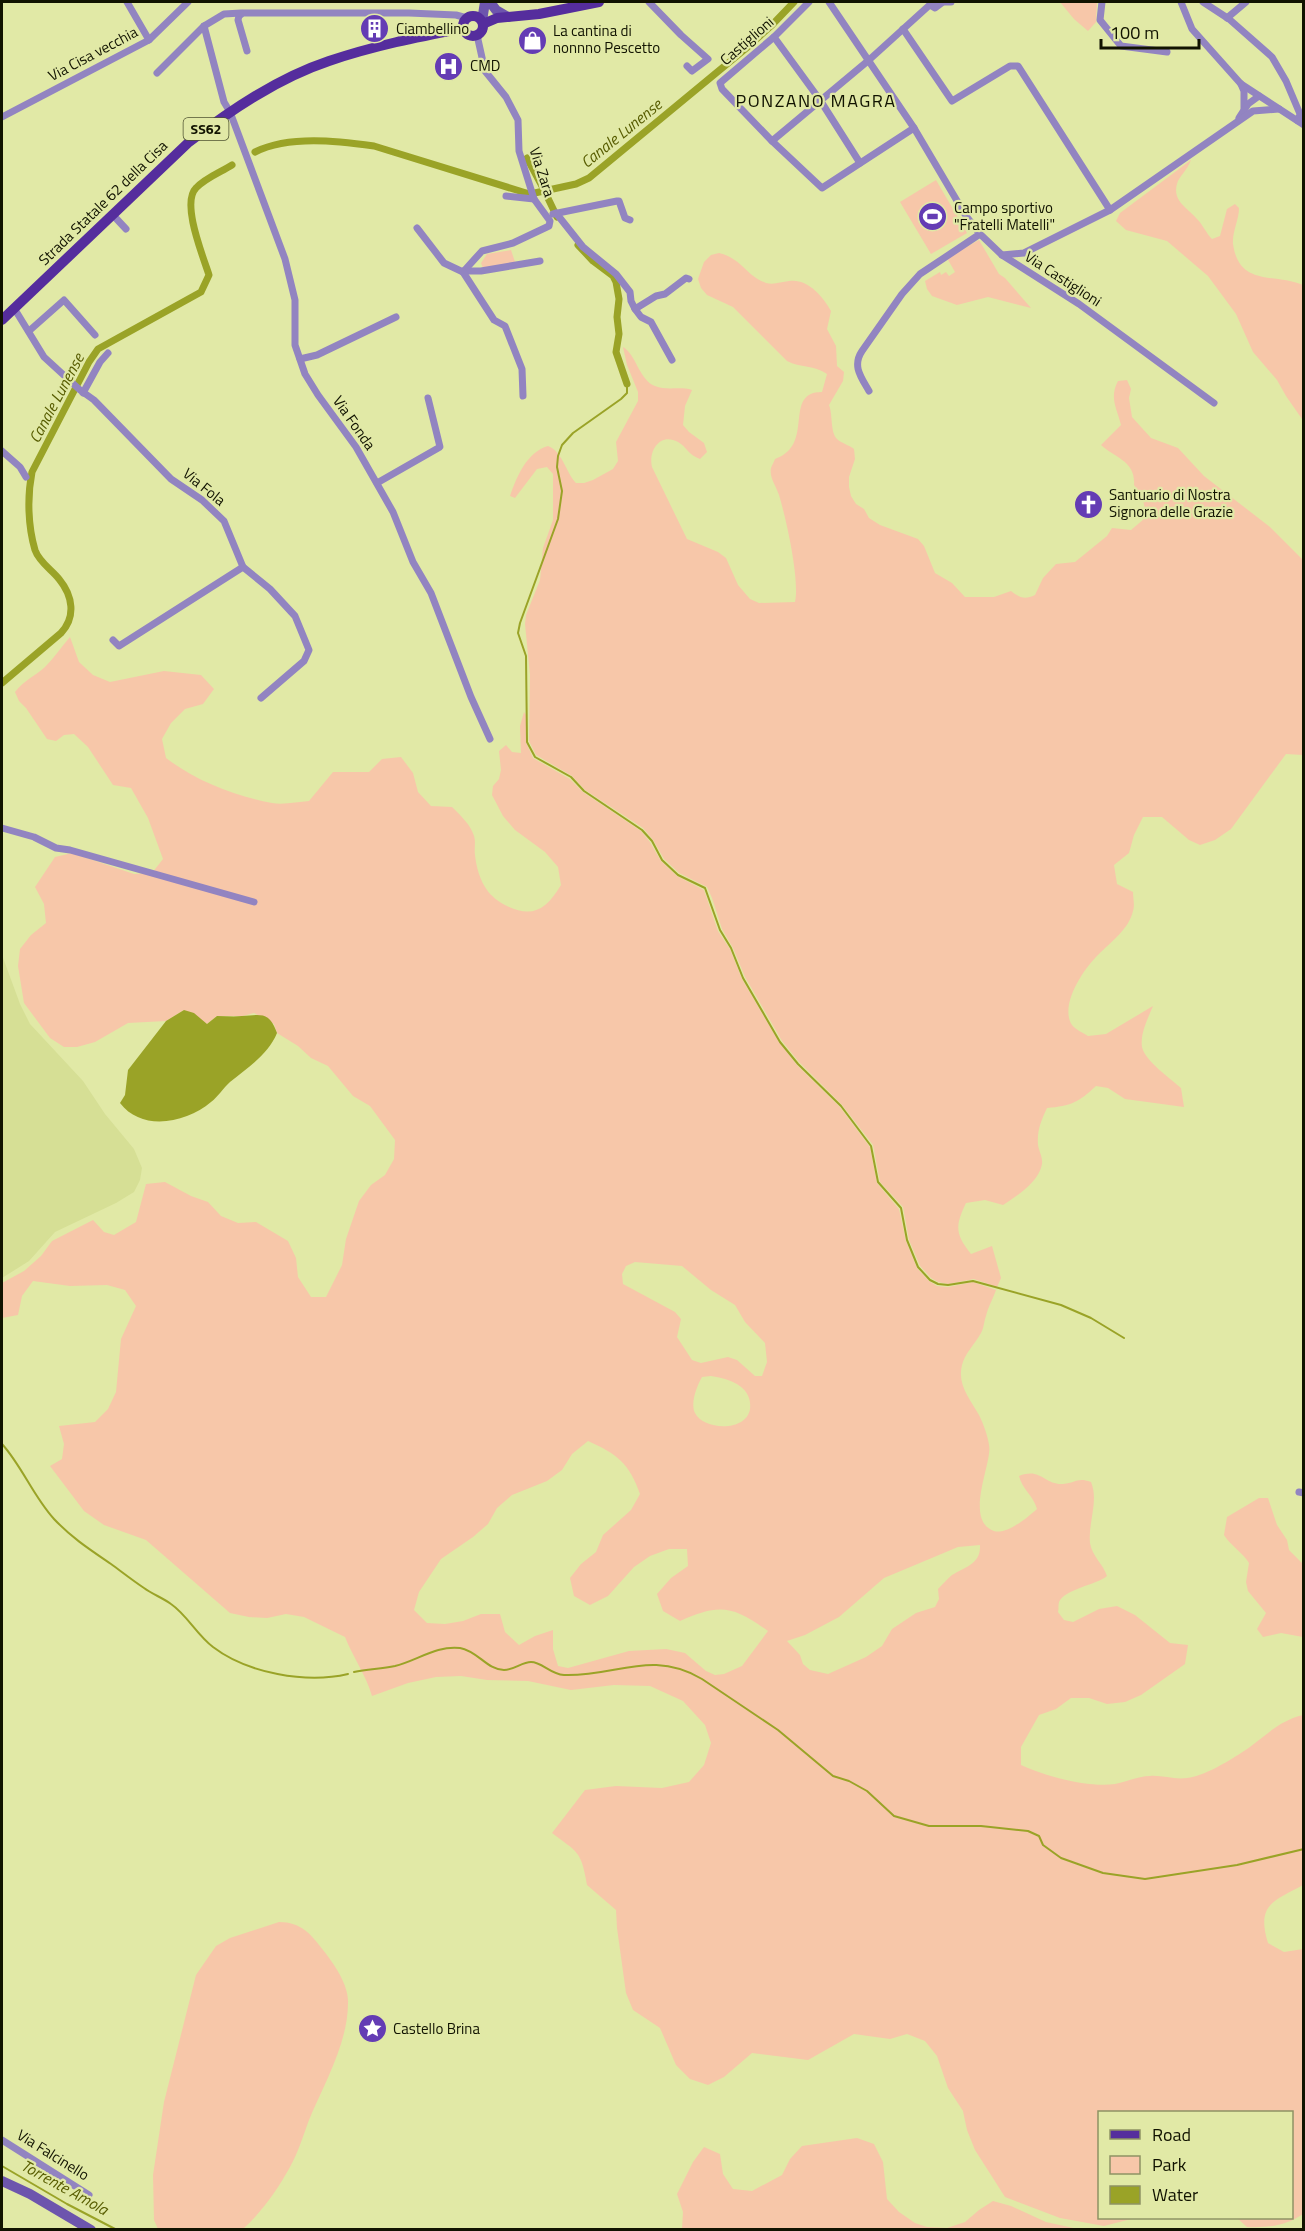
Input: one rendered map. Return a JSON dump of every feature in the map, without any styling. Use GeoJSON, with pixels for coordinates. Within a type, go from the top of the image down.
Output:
{"type":"FeatureCollection","features":[{"type":"Feature","properties":{"kind":"main road","name":"Strada Statale 62 della Cisa"},"geometry":{"type":"LineString","coordinates":[[6,313],[189,142],[230,112],[287,79],[326,62],[474,22],[508,16],[539,14],[599,2]]}},
{"type":"Feature","properties":{"kind":"main road"},"geometry":{"type":"LineString","coordinates":[[474,22],[469,35],[477,35]]}},
{"type":"Feature","properties":{"kind":"street"},"geometry":{"type":"LineString","coordinates":[[128,2],[148,40]]}},
{"type":"Feature","properties":{"kind":"street","name":"Via Cisa vecchia"},"geometry":{"type":"LineString","coordinates":[[2,117],[148,40],[188,2]]}},
{"type":"Feature","properties":{"kind":"street"},"geometry":{"type":"LineString","coordinates":[[157,73],[204,26],[224,14],[409,13],[456,15],[474,22],[483,2]]}},
{"type":"Feature","properties":{"kind":"street"},"geometry":{"type":"LineString","coordinates":[[490,2],[496,10],[508,16]]}},
{"type":"Feature","properties":{"kind":"street"},"geometry":{"type":"LineString","coordinates":[[649,2],[708,59],[692,71],[687,66]]}},
{"type":"Feature","properties":{"kind":"street","name":"Castiglioni"},"geometry":{"type":"LineString","coordinates":[[772,141],[720,85],[809,2]]}},
{"type":"Feature","properties":{"kind":"street","name":"Via Castiglioni"},"geometry":{"type":"LineString","coordinates":[[829,2],[914,128],[966,216],[980,234],[1002,255],[1079,304],[1214,403]]}},
{"type":"Feature","properties":{"kind":"street"},"geometry":{"type":"LineString","coordinates":[[914,128],[822,188],[772,141],[932,3],[935,8],[944,2],[951,2]]}},
{"type":"Feature","properties":{"kind":"street"},"geometry":{"type":"LineString","coordinates":[[1102,2],[1100,20],[1121,46],[1167,52]]}},
{"type":"Feature","properties":{"kind":"street"},"geometry":{"type":"LineString","coordinates":[[1181,2],[1192,28],[1241,84],[1301,122]]}},
{"type":"Feature","properties":{"kind":"street"},"geometry":{"type":"LineString","coordinates":[[1203,2],[1227,18],[1272,57],[1286,81],[1301,122]]}},
{"type":"Feature","properties":{"kind":"street"},"geometry":{"type":"LineString","coordinates":[[1227,18],[1246,2]]}},
{"type":"Feature","properties":{"kind":"street"},"geometry":{"type":"LineString","coordinates":[[241,13],[238,20],[247,51]]}},
{"type":"Feature","properties":{"kind":"street","name":"Via Fonda"},"geometry":{"type":"LineString","coordinates":[[204,26],[224,102],[230,112],[288,269],[295,300],[295,345],[300,359],[310,382],[356,447],[398,522],[413,562],[431,593],[452,642],[471,697],[490,739]]}},
{"type":"Feature","properties":{"kind":"street"},"geometry":{"type":"LineString","coordinates":[[903,29],[952,101],[1010,66],[1018,66],[1110,210]]}},
{"type":"Feature","properties":{"kind":"street","name":"Via Zara"},"geometry":{"type":"LineString","coordinates":[[464,271],[482,251],[513,243],[549,226],[553,214],[534,199],[519,151],[518,120],[506,97],[484,71],[477,35]]}},
{"type":"Feature","properties":{"kind":"street"},"geometry":{"type":"LineString","coordinates":[[774,37],[820,100],[860,163]]}},
{"type":"Feature","properties":{"kind":"street"},"geometry":{"type":"LineString","coordinates":[[1241,84],[1245,101],[1244,109]]}},
{"type":"Feature","properties":{"kind":"street"},"geometry":{"type":"LineString","coordinates":[[1237,120],[1251,101],[1260,97]]}},
{"type":"Feature","properties":{"kind":"street"},"geometry":{"type":"LineString","coordinates":[[1253,111],[1260,97]]}},
{"type":"Feature","properties":{"kind":"street"},"geometry":{"type":"LineString","coordinates":[[1002,255],[1024,253],[1110,210],[1237,120],[1253,111],[1279,109]]}},
{"type":"Feature","properties":{"kind":"street"},"geometry":{"type":"LineString","coordinates":[[506,196],[534,199]]}},
{"type":"Feature","properties":{"kind":"street"},"geometry":{"type":"LineString","coordinates":[[553,214],[619,201],[625,218],[630,220]]}},
{"type":"Feature","properties":{"kind":"street"},"geometry":{"type":"LineString","coordinates":[[112,214],[126,229]]}},
{"type":"Feature","properties":{"kind":"street"},"geometry":{"type":"LineString","coordinates":[[553,214],[583,247],[616,274],[630,292],[635,309],[651,322],[672,360]]}},
{"type":"Feature","properties":{"kind":"street"},"geometry":{"type":"LineString","coordinates":[[417,228],[444,263],[458,271],[481,271],[540,261]]}},
{"type":"Feature","properties":{"kind":"street"},"geometry":{"type":"LineString","coordinates":[[869,391],[857,368],[857,358],[902,294],[920,274],[980,234]]}},
{"type":"Feature","properties":{"kind":"street"},"geometry":{"type":"LineString","coordinates":[[464,271],[494,320],[506,326],[522,369],[523,396]]}},
{"type":"Feature","properties":{"kind":"street"},"geometry":{"type":"LineString","coordinates":[[635,309],[656,296],[665,294],[686,278],[688,279]]}},
{"type":"Feature","properties":{"kind":"street"},"geometry":{"type":"LineString","coordinates":[[29,331],[64,300],[95,335]]}},
{"type":"Feature","properties":{"kind":"street","name":"Via Fola"},"geometry":{"type":"LineString","coordinates":[[6,313],[29,331],[44,357],[81,392],[94,400],[171,478],[202,500],[224,521],[243,567],[270,589],[295,616],[309,650],[304,661],[261,698]]}},
{"type":"Feature","properties":{"kind":"street"},"geometry":{"type":"LineString","coordinates":[[300,359],[317,355],[396,317]]}},
{"type":"Feature","properties":{"kind":"street"},"geometry":{"type":"LineString","coordinates":[[81,392],[108,353]]}},
{"type":"Feature","properties":{"kind":"street"},"geometry":{"type":"LineString","coordinates":[[377,483],[440,447],[428,398]]}},
{"type":"Feature","properties":{"kind":"street"},"geometry":{"type":"LineString","coordinates":[[2,451],[20,467],[26,477]]}},
{"type":"Feature","properties":{"kind":"street"},"geometry":{"type":"LineString","coordinates":[[113,640],[120,646],[243,567]]}},
{"type":"Feature","properties":{"kind":"street"},"geometry":{"type":"LineString","coordinates":[[2,828],[34,837],[56,848],[254,902]]}},
{"type":"Feature","properties":{"kind":"street","name":"Via Falcinello"},"geometry":{"type":"LineString","coordinates":[[2,2140],[89,2195]]}},
{"type":"Feature","properties":{"kind":"street"},"geometry":{"type":"LineString","coordinates":[[2,2181],[30,2194],[90,2229]]}},
{"type":"Feature","properties":{"kind":"shaded area"},"geometry":{"type":"Polygon","coordinates":[[[2,955],[30,1024],[83,1081],[105,1114],[134,1149],[142,1168],[140,1180],[134,1192],[55,1232],[29,1261],[2,1278],[2,955]]]}},
{"type":"Feature","properties":{"kind":"green space"},"geometry":{"type":"Polygon","coordinates":[[[1060,2],[1097,2],[1096,22],[1088,31],[1060,2]]]}},
{"type":"Feature","properties":{"kind":"green space"},"geometry":{"type":"Polygon","coordinates":[[[1191,160],[1178,181],[1177,195],[1210,237],[1212,239],[1220,236],[1227,209],[1235,204],[1239,208],[1233,244],[1237,258],[1243,267],[1250,273],[1260,276],[1303,285],[1303,425],[1302,419],[1277,380],[1253,352],[1236,314],[1208,276],[1167,241],[1126,230],[1116,221],[1120,213],[1191,160]]]}},
{"type":"Feature","properties":{"kind":"green space","name":"Campo sportivo \"Fratelli Matelli\""},"geometry":{"type":"Polygon","coordinates":[[[936,180],[967,233],[931,254],[900,202],[936,180]]]}},
{"type":"Feature","properties":{"kind":"green space"},"geometry":{"type":"Polygon","coordinates":[[[979,240],[999,274],[1031,308],[988,297],[957,305],[932,296],[925,281],[940,272],[941,275],[946,272],[949,276],[955,272],[947,258],[979,240]]]}},
{"type":"Feature","properties":{"kind":"green space"},"geometry":{"type":"Polygon","coordinates":[[[511,250],[515,262],[483,268],[481,263],[487,254],[511,250]]]}},
{"type":"Feature","properties":{"kind":"green space"},"geometry":{"type":"Polygon","coordinates":[[[719,253],[734,259],[759,280],[775,284],[789,281],[802,282],[814,289],[824,300],[831,311],[827,329],[836,346],[837,366],[844,372],[843,381],[829,405],[835,436],[854,449],[855,459],[849,477],[851,496],[856,504],[864,509],[869,518],[880,525],[918,539],[924,546],[935,573],[952,583],[965,597],[994,597],[1011,591],[1023,598],[1031,597],[1035,595],[1043,578],[1056,564],[1075,562],[1107,536],[1112,528],[1131,530],[1144,519],[1144,505],[1134,485],[1132,470],[1124,461],[1101,445],[1121,425],[1114,393],[1118,381],[1127,380],[1131,389],[1129,398],[1132,417],[1151,438],[1178,448],[1204,476],[1270,527],[1303,560],[1303,755],[1286,754],[1231,829],[1215,840],[1200,845],[1189,840],[1162,817],[1143,817],[1134,835],[1129,853],[1114,865],[1117,884],[1133,892],[1134,906],[1131,918],[1119,935],[1080,977],[1071,997],[1069,1017],[1072,1025],[1088,1036],[1106,1034],[1153,1006],[1143,1031],[1142,1047],[1153,1064],[1181,1088],[1184,1107],[1125,1099],[1108,1088],[1096,1086],[1074,1102],[1047,1108],[1038,1135],[1042,1164],[1037,1177],[1021,1193],[1003,1205],[985,1200],[966,1203],[960,1218],[959,1235],[971,1254],[992,1246],[1001,1278],[997,1287],[974,1279],[948,1284],[938,1282],[920,1266],[909,1240],[903,1207],[880,1182],[873,1145],[842,1105],[799,1062],[782,1041],[745,977],[722,929],[707,887],[679,873],[664,859],[643,828],[585,790],[572,776],[536,755],[529,741],[530,675],[525,624],[526,615],[540,580],[543,548],[553,520],[553,474],[547,467],[537,469],[515,498],[510,496],[529,459],[548,446],[561,457],[576,483],[593,480],[613,469],[618,461],[616,442],[638,401],[638,392],[627,365],[623,347],[650,383],[660,387],[692,390],[685,406],[683,425],[704,443],[707,452],[700,459],[678,442],[666,439],[654,449],[651,461],[687,539],[718,552],[726,558],[738,585],[750,599],[759,603],[795,602],[796,579],[792,549],[771,468],[775,459],[787,452],[794,443],[804,400],[810,394],[822,392],[827,374],[818,369],[787,361],[733,307],[707,295],[698,279],[704,262],[711,255],[719,253]]]}},
{"type":"Feature","properties":{"kind":"green space"},"geometry":{"type":"Polygon","coordinates":[[[70,637],[79,662],[93,675],[110,682],[164,671],[201,675],[214,689],[203,704],[185,709],[171,723],[162,739],[166,758],[203,780],[230,792],[258,800],[276,804],[309,801],[333,772],[369,772],[382,759],[401,757],[413,773],[418,792],[431,806],[452,807],[473,832],[477,869],[489,892],[505,905],[531,911],[538,910],[550,901],[561,885],[558,867],[545,852],[515,830],[503,816],[492,795],[493,786],[499,779],[501,770],[499,751],[506,745],[512,752],[521,753],[520,726],[524,712],[526,742],[533,758],[570,779],[583,792],[641,831],[661,861],[677,876],[704,890],[718,931],[730,949],[742,979],[779,1042],[797,1065],[840,1107],[870,1147],[877,1183],[899,1209],[906,1241],[917,1268],[937,1286],[948,1287],[973,1282],[996,1290],[982,1331],[965,1356],[961,1372],[963,1385],[981,1418],[988,1441],[989,1453],[980,1503],[985,1525],[999,1532],[1017,1524],[1037,1509],[1019,1476],[1038,1475],[1057,1484],[1079,1480],[1091,1482],[1094,1504],[1090,1543],[1107,1576],[1067,1594],[1059,1602],[1058,1612],[1064,1620],[1073,1622],[1099,1609],[1117,1606],[1135,1615],[1170,1643],[1188,1645],[1185,1664],[1141,1695],[1125,1702],[1107,1704],[1089,1698],[1071,1698],[1056,1709],[1039,1715],[1021,1747],[1021,1765],[1054,1777],[1080,1783],[1104,1785],[1146,1776],[1187,1778],[1201,1775],[1222,1764],[1249,1748],[1285,1721],[1303,1715],[1303,1885],[1270,1905],[1264,1920],[1268,1943],[1284,1952],[1303,1949],[1303,2214],[1297,2218],[1283,2224],[1262,2227],[1247,2227],[1238,2219],[1293,2219],[1293,2111],[1098,2111],[1098,2219],[1131,2219],[1104,2226],[1060,2218],[1005,2197],[975,2150],[963,2111],[948,2088],[937,2056],[925,2041],[907,2034],[890,2039],[854,2034],[808,2060],[752,2053],[724,2077],[708,2085],[690,2079],[676,2065],[660,2028],[633,2010],[626,1993],[616,1910],[587,1885],[583,1865],[577,1853],[552,1833],[585,1790],[616,1786],[662,1788],[689,1782],[704,1765],[711,1743],[705,1725],[683,1701],[650,1686],[614,1685],[571,1690],[528,1681],[487,1680],[461,1676],[436,1677],[408,1683],[372,1696],[345,1637],[304,1617],[286,1614],[267,1618],[230,1613],[146,1540],[104,1525],[84,1511],[50,1466],[62,1459],[64,1444],[59,1426],[95,1422],[108,1409],[116,1392],[121,1339],[136,1306],[125,1290],[107,1285],[70,1286],[33,1281],[22,1296],[18,1315],[2,1318],[2,1283],[24,1271],[41,1256],[52,1241],[93,1220],[104,1232],[114,1235],[136,1222],[146,1184],[165,1182],[208,1202],[221,1216],[238,1223],[256,1222],[288,1241],[296,1258],[298,1277],[311,1297],[326,1297],[342,1265],[346,1239],[359,1201],[371,1185],[385,1175],[394,1159],[395,1140],[370,1106],[353,1096],[328,1066],[311,1058],[298,1046],[277,1033],[274,1024],[254,1013],[243,1016],[217,1016],[207,1024],[184,1010],[166,1021],[128,1023],[95,1042],[77,1047],[64,1047],[50,1038],[24,1003],[18,966],[20,949],[31,935],[46,923],[44,904],[35,887],[55,857],[72,853],[134,874],[152,873],[163,859],[148,818],[131,788],[113,785],[88,747],[74,734],[64,735],[56,741],[47,739],[19,701],[15,692],[45,667],[70,637]],[[635,1262],[626,1266],[622,1274],[623,1284],[675,1312],[681,1319],[677,1337],[692,1360],[701,1363],[728,1357],[737,1360],[755,1376],[762,1376],[767,1362],[765,1343],[745,1322],[735,1305],[711,1290],[682,1266],[635,1262]],[[711,1376],[702,1377],[696,1390],[693,1404],[695,1413],[709,1424],[730,1426],[739,1423],[746,1418],[750,1409],[747,1393],[733,1382],[711,1376]],[[588,1441],[572,1454],[562,1470],[547,1481],[512,1495],[497,1508],[488,1524],[441,1559],[419,1592],[414,1610],[427,1623],[445,1624],[463,1621],[481,1614],[500,1614],[505,1632],[519,1645],[553,1630],[553,1649],[558,1666],[568,1668],[629,1651],[666,1649],[685,1653],[706,1671],[715,1675],[724,1674],[742,1666],[768,1631],[745,1616],[726,1610],[706,1611],[680,1621],[663,1611],[657,1594],[671,1578],[688,1566],[687,1549],[669,1549],[650,1556],[634,1567],[608,1596],[590,1605],[574,1596],[570,1578],[581,1564],[596,1552],[603,1535],[631,1510],[640,1494],[631,1474],[621,1461],[607,1450],[588,1441]],[[980,1545],[958,1547],[884,1578],[839,1617],[805,1635],[787,1641],[810,1670],[828,1674],[866,1657],[882,1646],[892,1629],[916,1613],[935,1607],[939,1599],[938,1589],[952,1575],[975,1561],[980,1545]]]}},
{"type":"Feature","properties":{"kind":"green space"},"geometry":{"type":"Polygon","coordinates":[[[1259,1498],[1268,1498],[1277,1525],[1287,1540],[1289,1550],[1303,1564],[1303,1637],[1281,1633],[1263,1637],[1257,1629],[1266,1613],[1248,1591],[1246,1582],[1249,1563],[1224,1535],[1227,1517],[1259,1498]]]}},
{"type":"Feature","properties":{"kind":"green space"},"geometry":{"type":"Polygon","coordinates":[[[279,1922],[293,1924],[310,1934],[340,1975],[348,1996],[348,2003],[340,2048],[290,2167],[269,2200],[243,2229],[158,2229],[154,2220],[153,2175],[164,2102],[196,1975],[216,1946],[230,1938],[279,1922]]]}},
{"type":"Feature","properties":{"kind":"green space"},"geometry":{"type":"Polygon","coordinates":[[[857,2138],[874,2144],[883,2162],[887,2199],[899,2212],[915,2223],[927,2227],[947,2228],[965,2222],[993,2201],[1011,2206],[1046,2222],[1078,2229],[682,2229],[683,2212],[677,2194],[693,2162],[704,2147],[720,2154],[723,2174],[733,2189],[752,2191],[782,2175],[790,2159],[802,2146],[857,2138]]]}},
{"type":"Feature","properties":{"kind":"water"},"geometry":{"type":"Polygon","coordinates":[[[184,1010],[194,1013],[207,1024],[217,1016],[264,1016],[271,1021],[277,1033],[263,1054],[230,1082],[214,1100],[201,1109],[177,1119],[164,1121],[140,1118],[120,1103],[125,1095],[128,1070],[166,1021],[184,1010]]]}},
{"type":"Feature","properties":{"kind":"waterway","name":"Canale Lunense"},"geometry":{"type":"LineString","coordinates":[[255,152],[298,141],[345,142],[374,146],[530,194],[576,184],[589,178],[750,45],[794,2]]}},
{"type":"Feature","properties":{"kind":"waterway"},"geometry":{"type":"LineString","coordinates":[[527,158],[542,186]]}},
{"type":"Feature","properties":{"kind":"waterway","name":"Canale Lunense"},"geometry":{"type":"LineString","coordinates":[[2,683],[61,633],[71,613],[70,599],[64,586],[39,558],[35,550],[29,511],[32,472],[98,349],[201,292],[209,275],[192,217],[192,195],[204,181],[232,165]]}},
{"type":"Feature","properties":{"kind":"waterway"},"geometry":{"type":"LineString","coordinates":[[545,192],[557,217]]}},
{"type":"Feature","properties":{"kind":"waterway"},"geometry":{"type":"LineString","coordinates":[[578,245],[593,261],[613,276],[616,282],[619,299],[617,317],[619,334],[616,352],[627,384]]}},
{"type":"Feature","properties":{"kind":"waterway"},"geometry":{"type":"LineString","coordinates":[[627,384],[627,393],[573,433],[562,445],[558,456],[557,467],[562,491],[558,519],[518,633],[526,656],[527,742],[535,757],[571,777],[584,791],[642,830],[652,841],[662,860],[678,875],[705,888],[720,930],[731,948],[743,978],[780,1042],[798,1064],[841,1106],[871,1146],[878,1182],[901,1208],[907,1240],[918,1267],[930,1280],[948,1285],[973,1281],[1061,1305],[1091,1318],[1124,1338]]}},
{"type":"Feature","properties":{"kind":"waterway"},"geometry":{"type":"LineString","coordinates":[[2,1444],[47,1510],[61,1526],[135,1582],[177,1609],[213,1647],[243,1664],[278,1674],[314,1678],[348,1674]]}},
{"type":"Feature","properties":{"kind":"waterway"},"geometry":{"type":"LineString","coordinates":[[354,1672],[395,1666],[435,1651],[451,1648],[466,1650],[492,1667],[504,1670],[531,1662],[554,1673],[564,1675],[583,1675],[633,1666],[666,1666],[684,1670],[702,1679],[778,1730],[833,1776],[849,1781],[867,1791],[894,1816],[929,1826],[981,1826],[1028,1831],[1039,1836],[1043,1845],[1061,1858],[1103,1873],[1145,1879],[1237,1865],[1304,1849]]}},
{"type":"Feature","properties":{"kind":"waterway","name":"Torrente Amola"},"geometry":{"type":"LineString","coordinates":[[2,2166],[117,2230]]}},
{"type":"Feature","properties":{"kind":"place","name":"Ciambellino"},"geometry":{"type":"Point","coordinates":[375,29]}},
{"type":"Feature","properties":{"kind":"place","name":"La cantina di nonnno Pescetto"},"geometry":{"type":"Point","coordinates":[532,40]}},
{"type":"Feature","properties":{"kind":"place","name":"CMD"},"geometry":{"type":"Point","coordinates":[449,66]}},
{"type":"Feature","properties":{"kind":"place","name":"Campo sportivo \"Fratelli Matelli\""},"geometry":{"type":"Point","coordinates":[933,217]}},
{"type":"Feature","properties":{"kind":"place","name":"Santuario di Nostra Signora delle Grazie"},"geometry":{"type":"Point","coordinates":[1088,504]}},
{"type":"Feature","properties":{"kind":"place","name":"Castello Brina"},"geometry":{"type":"Point","coordinates":[372,2029]}},
{"type":"Feature","properties":{"kind":"district","name":"PONZANO MAGRA"},"geometry":{"type":"Point","coordinates":[816,101]}}]}
